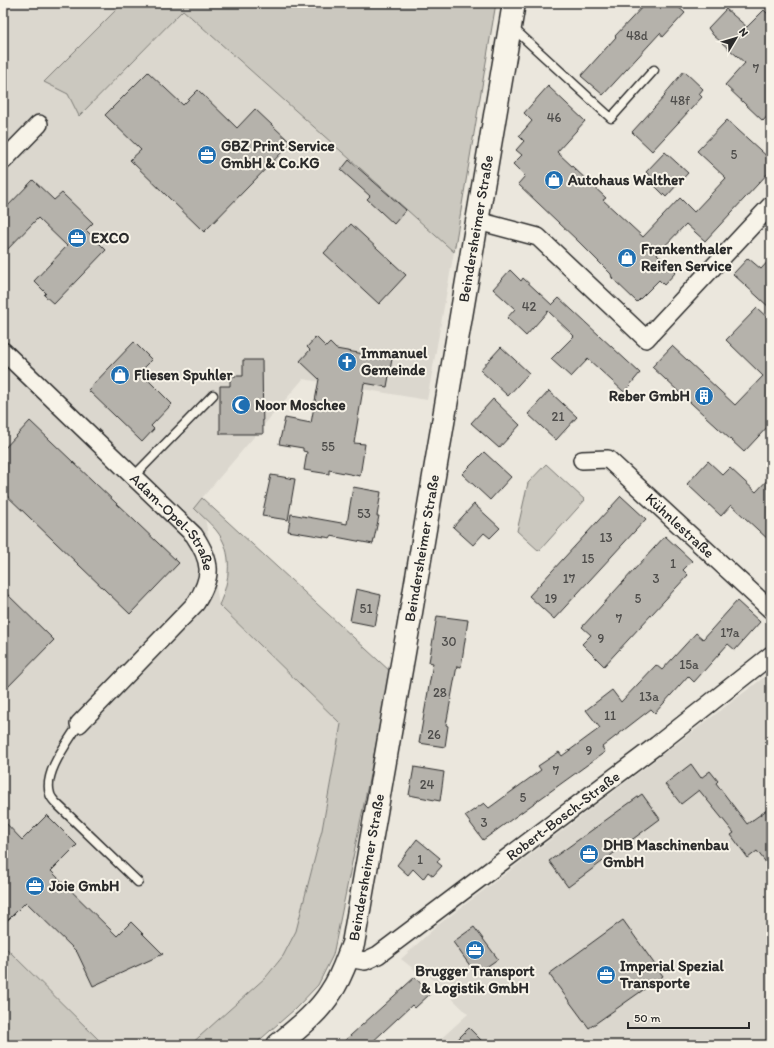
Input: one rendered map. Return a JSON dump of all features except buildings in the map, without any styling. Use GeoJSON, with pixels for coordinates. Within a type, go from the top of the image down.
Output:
{"type":"FeatureCollection","features":[{"type":"Feature","properties":{"kind":"street","name":"Beindersheimer Straße"},"geometry":{"type":"LineString","coordinates":[[278,1045],[318,1009],[331,993],[353,944],[374,831],[514,3]]}},
{"type":"Feature","properties":{"kind":"street"},"geometry":{"type":"LineString","coordinates":[[3,161],[39,124]]}},
{"type":"Feature","properties":{"kind":"street"},"geometry":{"type":"LineString","coordinates":[[478,221],[538,237],[646,339],[771,205]]}},
{"type":"Feature","properties":{"kind":"street","name":"Adam-Opel-Straße"},"geometry":{"type":"LineString","coordinates":[[3,351],[194,535],[204,550],[209,568],[206,587],[196,603],[79,724]]}},
{"type":"Feature","properties":{"kind":"street","name":"Kühnlestraße"},"geometry":{"type":"LineString","coordinates":[[582,460],[608,459],[771,610]]}},
{"type":"Feature","properties":{"kind":"street","name":"Robert-Bosch-Straße"},"geometry":{"type":"LineString","coordinates":[[347,958],[365,961],[378,955],[657,746],[771,656]]}},
{"type":"Feature","properties":{"kind":"lane"},"geometry":{"type":"LineString","coordinates":[[511,26],[611,118],[654,70]]}},
{"type":"Feature","properties":{"kind":"lane"},"geometry":{"type":"LineString","coordinates":[[133,477],[213,395]]}},
{"type":"Feature","properties":{"kind":"lane"},"geometry":{"type":"LineString","coordinates":[[79,724],[58,758],[50,776],[48,786],[50,795],[57,804],[138,882]]}},
{"type":"Feature","properties":{"kind":"shaded area"},"geometry":{"type":"Polygon","coordinates":[[[3,3],[123,3],[45,82],[68,94],[79,116],[183,10],[454,252],[427,400],[303,379],[202,498],[219,605],[341,724],[322,830],[296,931],[283,956],[266,977],[190,1045],[104,1045],[3,945],[3,3]]]}},
{"type":"Feature","properties":{"kind":"shaded area"},"geometry":{"type":"Polygon","coordinates":[[[123,3],[496,3],[454,252],[183,10],[79,116],[68,94],[44,82],[123,3]]]}},
{"type":"Feature","properties":{"kind":"shaded area"},"geometry":{"type":"Polygon","coordinates":[[[546,464],[585,500],[539,551],[517,531],[528,483],[546,464]]]}},
{"type":"Feature","properties":{"kind":"shaded area"},"geometry":{"type":"Polygon","coordinates":[[[202,498],[391,672],[333,955],[318,985],[295,1009],[254,1045],[190,1045],[266,977],[283,956],[296,931],[322,830],[341,724],[219,605],[228,577],[228,557],[222,539],[216,530],[194,508],[202,498]]]}},
{"type":"Feature","properties":{"kind":"shaded area"},"geometry":{"type":"Polygon","coordinates":[[[771,672],[771,1045],[434,1045],[468,1014],[423,970],[420,974],[401,959],[438,925],[771,672]]]}},
{"type":"Feature","properties":{"kind":"shaded area"},"geometry":{"type":"Polygon","coordinates":[[[3,945],[104,1045],[3,1045],[3,945]]]}},
{"type":"Feature","properties":{"kind":"place","name":"GBZ Print Service GmbH & Co.KG"},"geometry":{"type":"Point","coordinates":[207,155]}},
{"type":"Feature","properties":{"kind":"place","name":"Autohaus Walther"},"geometry":{"type":"Point","coordinates":[554,180]}},
{"type":"Feature","properties":{"kind":"place","name":"EXCO"},"geometry":{"type":"Point","coordinates":[77,238]}},
{"type":"Feature","properties":{"kind":"place","name":"Frankenthaler Reifen Service"},"geometry":{"type":"Point","coordinates":[627,258]}},
{"type":"Feature","properties":{"kind":"place","name":"Immanuel Gemeinde"},"geometry":{"type":"Point","coordinates":[347,362]}},
{"type":"Feature","properties":{"kind":"place","name":"Fliesen Spuhler"},"geometry":{"type":"Point","coordinates":[120,375]}},
{"type":"Feature","properties":{"kind":"place","name":"Reber GmbH"},"geometry":{"type":"Point","coordinates":[704,396]}},
{"type":"Feature","properties":{"kind":"place","name":"Noor Moschee"},"geometry":{"type":"Point","coordinates":[241,405]}},
{"type":"Feature","properties":{"kind":"place","name":"DHB Maschinenbau GmbH"},"geometry":{"type":"Point","coordinates":[589,854]}},
{"type":"Feature","properties":{"kind":"place","name":"Joie GmbH"},"geometry":{"type":"Point","coordinates":[35,886]}},
{"type":"Feature","properties":{"kind":"place","name":"Brugger Transport & Logistik GmbH"},"geometry":{"type":"Point","coordinates":[475,950]}},
{"type":"Feature","properties":{"kind":"place","name":"Imperial Spezial Transporte"},"geometry":{"type":"Point","coordinates":[606,975]}}]}
